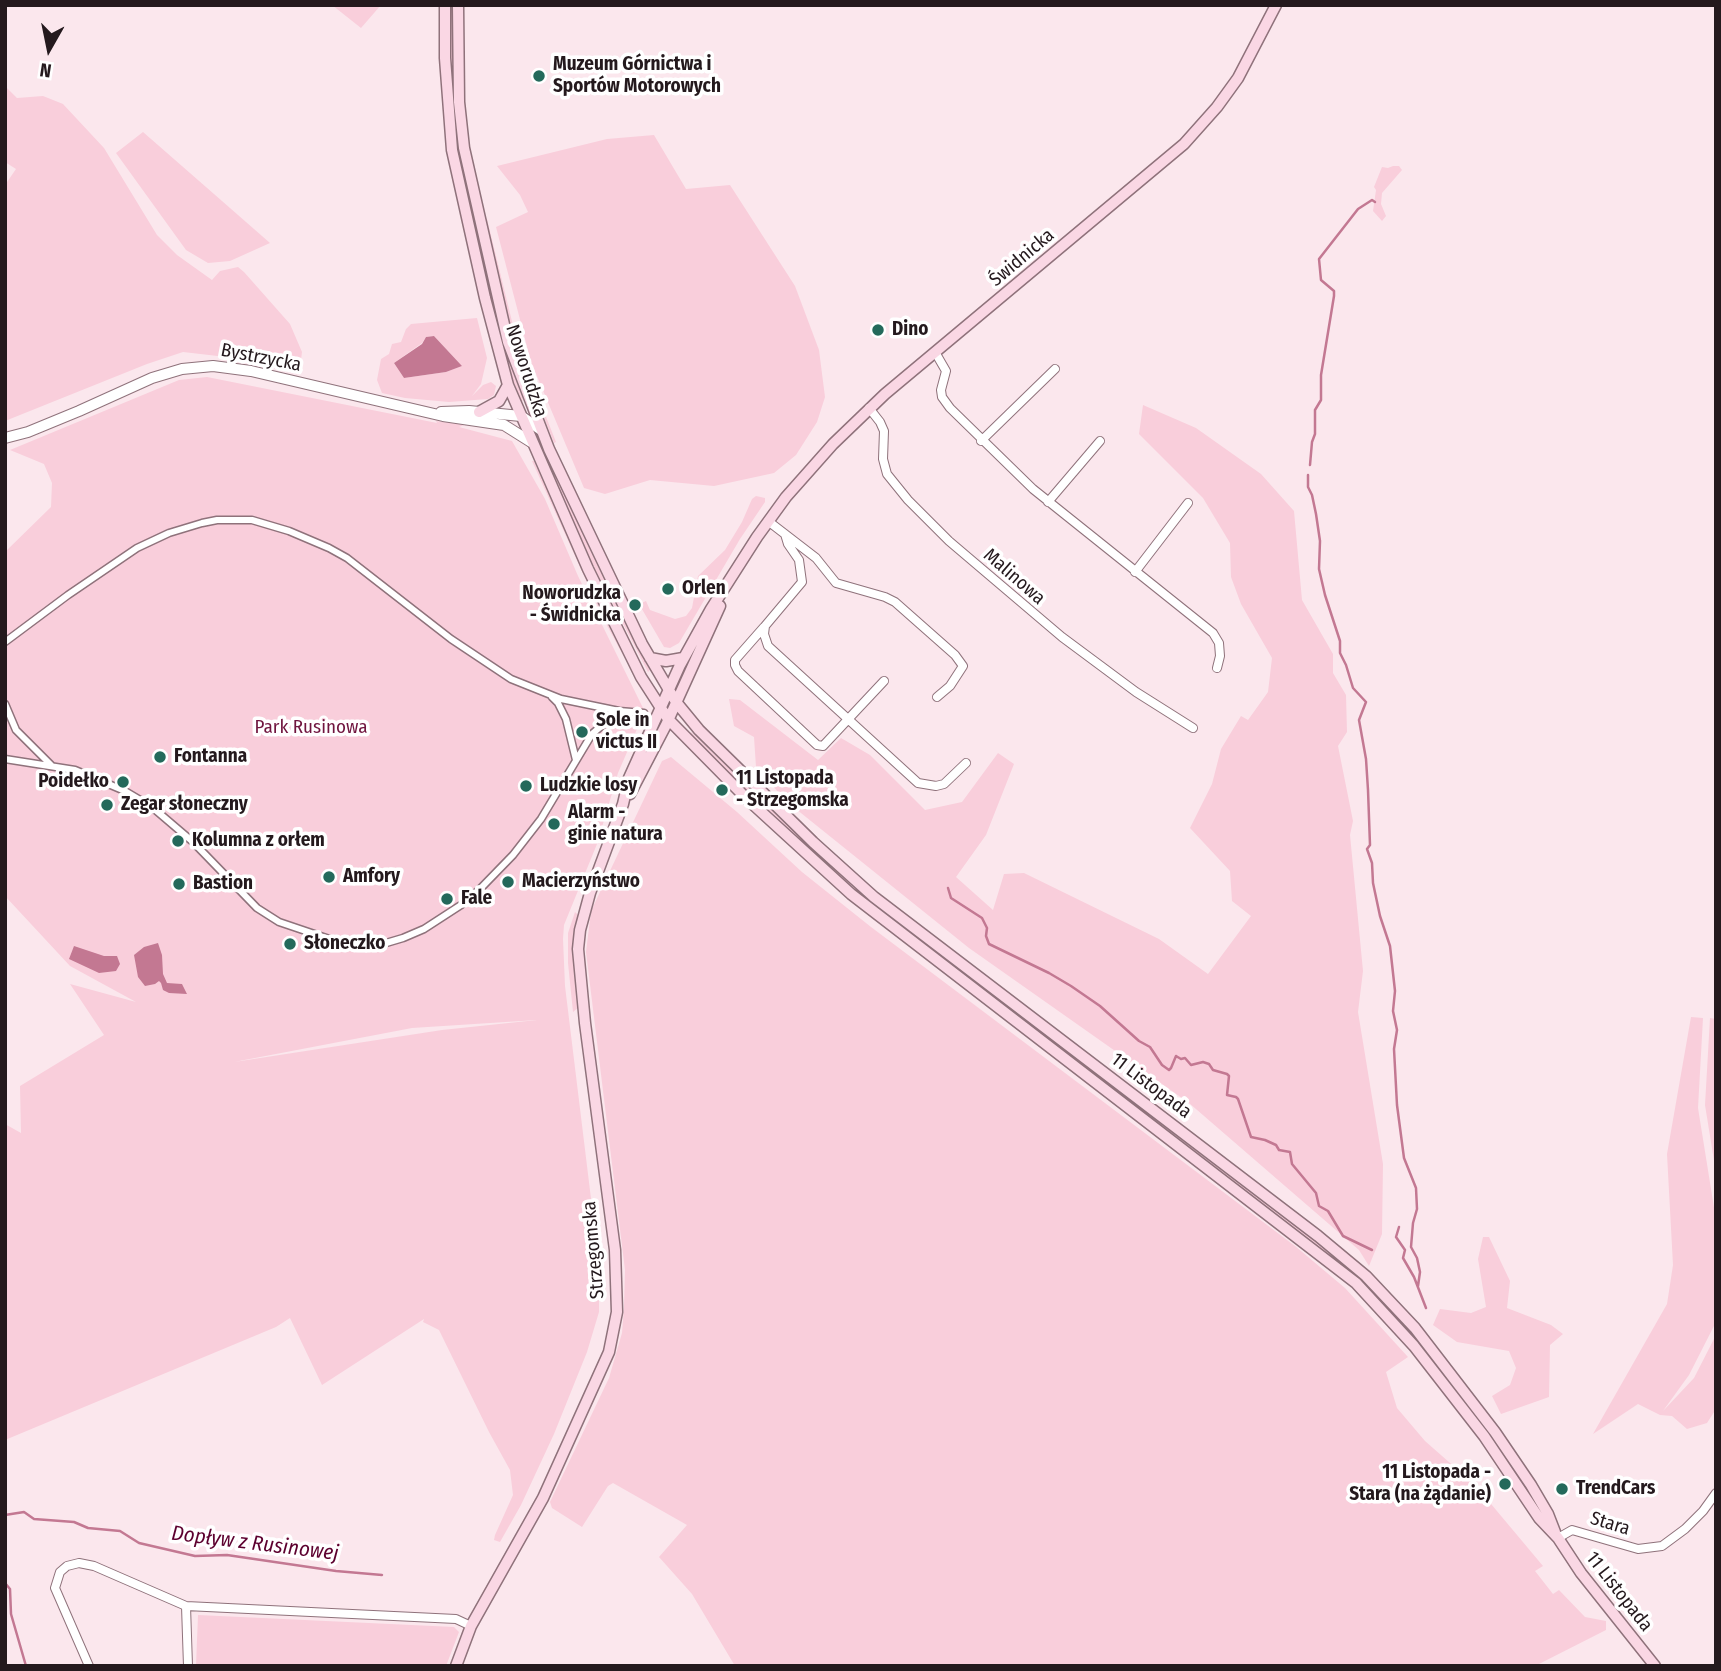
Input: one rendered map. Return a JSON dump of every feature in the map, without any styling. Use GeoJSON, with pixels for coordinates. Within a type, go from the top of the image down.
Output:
{"type":"FeatureCollection","features":[{"type":"Feature","properties":{"kind":"main road","name":"Noworudzka"},"geometry":{"type":"LineString","coordinates":[[445,5],[445,58],[452,150],[485,298],[508,385],[531,442],[613,620],[641,677],[668,719]]}},
{"type":"Feature","properties":{"kind":"main road","name":"Noworudzka"},"geometry":{"type":"LineString","coordinates":[[458,5],[459,102],[464,149],[508,342],[541,430],[650,659],[676,702]]}},
{"type":"Feature","properties":{"kind":"main road","name":"Świdnicka"},"geometry":{"type":"LineString","coordinates":[[668,691],[683,658],[768,521],[816,462],[869,408],[1184,144],[1217,107],[1238,78],[1276,5]]}},
{"type":"Feature","properties":{"kind":"main road"},"geometry":{"type":"LineString","coordinates":[[479,412],[499,401],[508,385]]}},
{"type":"Feature","properties":{"kind":"main road","name":"Świdnicka"},"geometry":{"type":"LineString","coordinates":[[668,719],[734,575]]}},
{"type":"Feature","properties":{"kind":"main road"},"geometry":{"type":"LineString","coordinates":[[650,659],[666,661],[683,658]]}},
{"type":"Feature","properties":{"kind":"main road","name":"Strzegomska"},"geometry":{"type":"LineString","coordinates":[[456,1666],[471,1626],[543,1498],[609,1352],[617,1312],[615,1250],[591,1073],[578,949],[590,892],[623,804],[629,778],[668,691]]}},
{"type":"Feature","properties":{"kind":"main road","name":"11 Listopada"},"geometry":{"type":"LineString","coordinates":[[676,702],[699,730],[813,842],[874,897],[1318,1236],[1374,1283],[1415,1328],[1495,1432],[1548,1514],[1558,1538]]}},
{"type":"Feature","properties":{"kind":"main road","name":"Strzegomska"},"geometry":{"type":"LineString","coordinates":[[623,804],[668,719]]}},
{"type":"Feature","properties":{"kind":"main road","name":"11 Listopada"},"geometry":{"type":"LineString","coordinates":[[668,719],[746,798],[880,918],[1309,1244],[1356,1283],[1414,1346],[1484,1436],[1539,1518],[1558,1538],[1581,1573],[1655,1666]]}},
{"type":"Feature","properties":{"kind":"main road"},"geometry":{"type":"LineString","coordinates":[[658,740],[685,737]]}},
{"type":"Feature","properties":{"kind":"street"},"geometry":{"type":"LineString","coordinates":[[935,352],[946,371],[940,390],[942,397],[981,441],[1048,502],[1213,633],[1219,643],[1217,668]]}},
{"type":"Feature","properties":{"kind":"street","name":"Bystrzycka"},"geometry":{"type":"LineString","coordinates":[[5,438],[28,432],[152,378],[182,369],[213,366],[251,372],[468,421],[504,425],[531,442]]}},
{"type":"Feature","properties":{"kind":"street"},"geometry":{"type":"LineString","coordinates":[[981,441],[1055,369]]}},
{"type":"Feature","properties":{"kind":"street"},"geometry":{"type":"LineString","coordinates":[[504,425],[521,416],[529,401]]}},
{"type":"Feature","properties":{"kind":"street","name":"Malinowa"},"geometry":{"type":"LineString","coordinates":[[869,408],[884,431],[883,459],[887,474],[908,500],[949,541],[1062,637],[1136,692],[1193,728]]}},
{"type":"Feature","properties":{"kind":"street","name":"Bystrzycka"},"geometry":{"type":"LineString","coordinates":[[436,413],[446,410],[521,416],[541,430]]}},
{"type":"Feature","properties":{"kind":"street"},"geometry":{"type":"LineString","coordinates":[[1048,502],[1100,441]]}},
{"type":"Feature","properties":{"kind":"street"},"geometry":{"type":"LineString","coordinates":[[1135,572],[1188,503]]}},
{"type":"Feature","properties":{"kind":"street"},"geometry":{"type":"LineString","coordinates":[[5,642],[137,548],[169,533],[202,523],[252,520],[289,531],[347,558],[481,661],[511,680],[550,696],[619,711],[644,713]]}},
{"type":"Feature","properties":{"kind":"street"},"geometry":{"type":"LineString","coordinates":[[768,521],[816,558],[836,583],[895,602],[955,655],[963,666],[950,686],[937,697]]}},
{"type":"Feature","properties":{"kind":"street"},"geometry":{"type":"LineString","coordinates":[[785,534],[799,560],[802,582],[735,660],[738,671],[817,744],[823,746],[884,681]]}},
{"type":"Feature","properties":{"kind":"street"},"geometry":{"type":"LineString","coordinates":[[765,626],[764,634],[768,646],[918,783],[936,786],[944,784],[966,763]]}},
{"type":"Feature","properties":{"kind":"street"},"geometry":{"type":"LineString","coordinates":[[550,696],[558,703],[566,719],[576,760]]}},
{"type":"Feature","properties":{"kind":"street"},"geometry":{"type":"LineString","coordinates":[[5,704],[16,730],[52,766]]}},
{"type":"Feature","properties":{"kind":"street"},"geometry":{"type":"LineString","coordinates":[[5,759],[75,770],[141,800],[193,842],[257,908],[279,922],[350,946],[376,946],[424,929],[479,890],[513,855],[541,819],[592,734],[619,711]]}},
{"type":"Feature","properties":{"kind":"street","name":"Stara"},"geometry":{"type":"LineString","coordinates":[[1558,1538],[1572,1530],[1638,1549],[1662,1546],[1685,1529],[1716,1493]]}},
{"type":"Feature","properties":{"kind":"street"},"geometry":{"type":"LineString","coordinates":[[89,1666],[55,1588],[60,1572],[67,1566],[86,1563],[186,1606],[456,1619],[471,1626]]}},
{"type":"Feature","properties":{"kind":"street"},"geometry":{"type":"LineString","coordinates":[[186,1606],[188,1666]]}},
{"type":"Feature","properties":{"kind":"green space"},"geometry":{"type":"Polygon","coordinates":[[[332,5],[381,5],[361,28],[332,5]]]}},
{"type":"Feature","properties":{"kind":"green space"},"geometry":{"type":"Polygon","coordinates":[[[450,5],[453,5],[454,96],[461,157],[502,332],[524,395],[521,406],[495,322],[456,149],[450,82],[450,5]]]}},
{"type":"Feature","properties":{"kind":"green space"},"geometry":{"type":"Polygon","coordinates":[[[5,86],[17,98],[43,96],[63,104],[104,148],[157,235],[177,255],[212,280],[220,271],[238,267],[244,272],[290,324],[302,352],[299,375],[235,358],[183,352],[5,421],[5,185],[16,169],[5,162],[5,86]]]}},
{"type":"Feature","properties":{"kind":"green space"},"geometry":{"type":"Polygon","coordinates":[[[143,132],[270,243],[230,261],[208,263],[186,250],[116,153],[143,132]]]}},
{"type":"Feature","properties":{"kind":"green space"},"geometry":{"type":"Polygon","coordinates":[[[654,135],[686,189],[730,185],[795,286],[819,350],[825,397],[817,422],[796,455],[774,473],[714,486],[650,480],[605,494],[584,488],[531,362],[496,227],[528,212],[520,195],[497,166],[607,139],[654,135]]]}},
{"type":"Feature","properties":{"kind":"green space"},"geometry":{"type":"Polygon","coordinates":[[[1399,166],[1402,170],[1382,193],[1381,204],[1386,216],[1382,221],[1373,211],[1376,190],[1374,187],[1382,167],[1399,166]]]}},
{"type":"Feature","properties":{"kind":"green space"},"geometry":{"type":"Polygon","coordinates":[[[487,219],[518,346],[556,442],[554,443],[515,344],[484,220],[487,219]]]}},
{"type":"Feature","properties":{"kind":"green space"},"geometry":{"type":"Polygon","coordinates":[[[477,318],[487,358],[481,384],[472,396],[483,385],[491,382],[496,386],[494,395],[488,399],[449,402],[382,393],[377,380],[381,359],[389,354],[392,344],[401,342],[411,324],[477,318]],[[434,336],[426,337],[422,343],[394,363],[404,378],[446,372],[462,366],[434,336]]]}},
{"type":"Feature","properties":{"kind":"green space","name":"Park Rusinowa"},"geometry":{"type":"Polygon","coordinates":[[[207,377],[437,423],[436,421],[464,425],[459,427],[512,441],[545,499],[578,576],[643,708],[640,722],[618,773],[597,844],[564,925],[565,986],[599,1264],[599,1312],[587,1352],[554,1434],[521,1505],[500,1542],[494,1540],[495,1535],[513,1495],[510,1470],[439,1330],[423,1322],[424,1319],[322,1385],[290,1318],[276,1327],[5,1440],[5,1124],[21,1133],[20,1086],[104,1035],[70,984],[136,1002],[70,966],[5,896],[5,552],[51,507],[52,483],[44,464],[10,450],[179,380],[207,377]],[[537,1020],[412,1028],[234,1062],[442,1030],[537,1020]]]}},
{"type":"Feature","properties":{"kind":"green space"},"geometry":{"type":"Polygon","coordinates":[[[1143,405],[1196,428],[1261,474],[1294,511],[1302,600],[1333,654],[1333,673],[1346,695],[1347,732],[1338,746],[1353,821],[1350,835],[1363,971],[1358,1012],[1383,1164],[1382,1234],[1369,1266],[1359,1250],[1189,1103],[969,948],[786,801],[756,767],[754,737],[734,726],[729,699],[740,700],[818,760],[841,738],[870,755],[925,810],[962,802],[998,753],[1014,764],[986,835],[956,877],[993,910],[1004,874],[1024,873],[1159,939],[1208,974],[1251,916],[1232,901],[1230,871],[1190,828],[1212,784],[1221,749],[1241,716],[1248,720],[1268,692],[1272,658],[1241,604],[1231,577],[1230,543],[1203,498],[1139,434],[1143,405]]]}},
{"type":"Feature","properties":{"kind":"green space"},"geometry":{"type":"Polygon","coordinates":[[[545,455],[650,670],[648,672],[584,548],[542,457],[545,455]]]}},
{"type":"Feature","properties":{"kind":"green space"},"geometry":{"type":"Polygon","coordinates":[[[534,461],[636,679],[604,620],[534,461]]]}},
{"type":"Feature","properties":{"kind":"green space"},"geometry":{"type":"Polygon","coordinates":[[[756,496],[765,498],[765,502],[679,643],[670,648],[664,647],[639,604],[646,601],[650,610],[675,619],[686,616],[692,608],[698,576],[725,550],[756,496]]]}},
{"type":"Feature","properties":{"kind":"green space"},"geometry":{"type":"Polygon","coordinates":[[[691,732],[814,850],[876,904],[1322,1245],[1372,1287],[1418,1339],[1483,1422],[1545,1513],[1542,1515],[1502,1454],[1416,1341],[1350,1271],[874,907],[744,790],[689,735],[691,732]]]}},
{"type":"Feature","properties":{"kind":"green space"},"geometry":{"type":"Polygon","coordinates":[[[671,757],[737,812],[802,872],[871,927],[1295,1246],[1345,1288],[1408,1357],[1386,1372],[1397,1408],[1425,1441],[1458,1470],[1466,1465],[1481,1492],[1543,1566],[1535,1571],[1553,1594],[1559,1590],[1585,1617],[1606,1621],[1606,1630],[1535,1666],[735,1666],[692,1594],[659,1557],[687,1525],[613,1483],[608,1486],[582,1527],[552,1508],[550,1502],[609,1378],[622,1333],[624,1307],[625,1270],[586,952],[591,911],[662,761],[671,757]]]}},
{"type":"Feature","properties":{"kind":"green space"},"geometry":{"type":"Polygon","coordinates":[[[575,912],[579,916],[579,1007],[573,1012],[568,933],[575,912]]]}},
{"type":"Feature","properties":{"kind":"green space"},"geometry":{"type":"Polygon","coordinates":[[[1691,1017],[1703,1018],[1698,1108],[1716,1220],[1716,1322],[1689,1375],[1663,1411],[1694,1378],[1716,1335],[1716,1409],[1707,1423],[1687,1429],[1672,1416],[1660,1415],[1638,1404],[1593,1434],[1667,1304],[1673,1265],[1667,1154],[1691,1017]]]}},
{"type":"Feature","properties":{"kind":"green space"},"geometry":{"type":"Polygon","coordinates":[[[1710,1018],[1716,1019],[1716,1173],[1705,1105],[1710,1018]]]}},
{"type":"Feature","properties":{"kind":"green space"},"geometry":{"type":"Polygon","coordinates":[[[1483,1237],[1489,1237],[1510,1281],[1507,1308],[1551,1325],[1563,1334],[1550,1345],[1549,1397],[1501,1414],[1492,1396],[1510,1385],[1516,1368],[1509,1351],[1457,1342],[1433,1325],[1440,1309],[1471,1313],[1486,1307],[1478,1259],[1483,1237]]]}},
{"type":"Feature","properties":{"kind":"green space"},"geometry":{"type":"Polygon","coordinates":[[[198,1615],[454,1627],[459,1632],[446,1666],[196,1666],[198,1615]]]}},
{"type":"Feature","properties":{"kind":"shaded area"},"geometry":{"type":"Polygon","coordinates":[[[434,336],[462,366],[446,372],[404,378],[394,363],[422,344],[426,337],[434,336]]]}},
{"type":"Feature","properties":{"kind":"shaded area"},"geometry":{"type":"Polygon","coordinates":[[[158,943],[167,983],[182,984],[187,994],[169,993],[163,990],[159,981],[145,986],[138,977],[134,955],[144,947],[158,943]]]}},
{"type":"Feature","properties":{"kind":"shaded area"},"geometry":{"type":"Polygon","coordinates":[[[74,946],[104,956],[117,956],[120,964],[116,971],[99,973],[69,959],[74,946]]]}},
{"type":"Feature","properties":{"kind":"waterway"},"geometry":{"type":"LineString","coordinates":[[1310,465],[1315,434],[1315,410],[1321,400],[1321,375],[1334,296],[1334,291],[1321,280],[1319,259],[1358,209],[1372,200],[1375,202]]}},
{"type":"Feature","properties":{"kind":"waterway"},"geometry":{"type":"LineString","coordinates":[[1308,475],[1308,487],[1312,495],[1320,541],[1319,569],[1325,595],[1340,641],[1340,653],[1353,688],[1366,702],[1359,720],[1368,790],[1370,845],[1367,849],[1372,863],[1380,916],[1390,946],[1395,991],[1393,1011],[1397,1030],[1394,1049],[1397,1105],[1404,1158],[1416,1188],[1417,1209],[1411,1247],[1420,1272],[1418,1286]]}},
{"type":"Feature","properties":{"kind":"waterway"},"geometry":{"type":"LineString","coordinates":[[948,888],[951,898],[982,918],[987,928],[989,944],[1049,973],[1100,1006],[1139,1041],[1150,1047],[1162,1065],[1169,1070],[1176,1056],[1185,1058],[1191,1065],[1203,1062],[1209,1064],[1213,1070],[1227,1074],[1227,1095],[1238,1099],[1251,1137],[1265,1140],[1276,1145],[1279,1150],[1290,1152],[1292,1164],[1316,1193],[1319,1206],[1328,1211],[1343,1236],[1372,1250]]}},
{"type":"Feature","properties":{"kind":"waterway"},"geometry":{"type":"LineString","coordinates":[[1399,1227],[1396,1237],[1405,1250],[1403,1258],[1426,1308]]}},
{"type":"Feature","properties":{"kind":"waterway","name":"Dopływ z Rusinowej"},"geometry":{"type":"LineString","coordinates":[[5,1515],[24,1512],[34,1519],[74,1522],[88,1528],[120,1531],[139,1543],[195,1556],[227,1555],[382,1575]]}},
{"type":"Feature","properties":{"kind":"waterway"},"geometry":{"type":"LineString","coordinates":[[5,1583],[10,1589],[11,1614],[26,1666]]}},
{"type":"Feature","properties":{"kind":"place","name":"Muzeum Górnictwa i Sportów Motorowych"},"geometry":{"type":"Point","coordinates":[539,76]}},
{"type":"Feature","properties":{"kind":"place","name":"Dino"},"geometry":{"type":"Point","coordinates":[878,330]}},
{"type":"Feature","properties":{"kind":"place","name":"Orlen"},"geometry":{"type":"Point","coordinates":[668,589]}},
{"type":"Feature","properties":{"kind":"place","name":"Noworudzka - Świdnicka"},"geometry":{"type":"Point","coordinates":[635,605]}},
{"type":"Feature","properties":{"kind":"place","name":"Sole in victus II"},"geometry":{"type":"Point","coordinates":[582,732]}},
{"type":"Feature","properties":{"kind":"place","name":"Fontanna"},"geometry":{"type":"Point","coordinates":[160,757]}},
{"type":"Feature","properties":{"kind":"place","name":"Poidełko"},"geometry":{"type":"Point","coordinates":[123,782]}},
{"type":"Feature","properties":{"kind":"place","name":"Ludzkie losy"},"geometry":{"type":"Point","coordinates":[526,786]}},
{"type":"Feature","properties":{"kind":"place","name":"11 Listopada - Strzegomska"},"geometry":{"type":"Point","coordinates":[722,790]}},
{"type":"Feature","properties":{"kind":"place","name":"Zegar słoneczny"},"geometry":{"type":"Point","coordinates":[107,805]}},
{"type":"Feature","properties":{"kind":"place","name":"Alarm - ginie natura"},"geometry":{"type":"Point","coordinates":[554,824]}},
{"type":"Feature","properties":{"kind":"place","name":"Kolumna z orłem"},"geometry":{"type":"Point","coordinates":[178,841]}},
{"type":"Feature","properties":{"kind":"place","name":"Amfory"},"geometry":{"type":"Point","coordinates":[329,877]}},
{"type":"Feature","properties":{"kind":"place","name":"Macierzyństwo"},"geometry":{"type":"Point","coordinates":[508,882]}},
{"type":"Feature","properties":{"kind":"place","name":"Bastion"},"geometry":{"type":"Point","coordinates":[179,884]}},
{"type":"Feature","properties":{"kind":"place","name":"Fale"},"geometry":{"type":"Point","coordinates":[447,899]}},
{"type":"Feature","properties":{"kind":"place","name":"Słoneczko"},"geometry":{"type":"Point","coordinates":[290,944]}},
{"type":"Feature","properties":{"kind":"place","name":"11 Listopada - Stara (na żądanie)"},"geometry":{"type":"Point","coordinates":[1505,1484]}},
{"type":"Feature","properties":{"kind":"place","name":"TrendCars"},"geometry":{"type":"Point","coordinates":[1562,1489]}}]}
